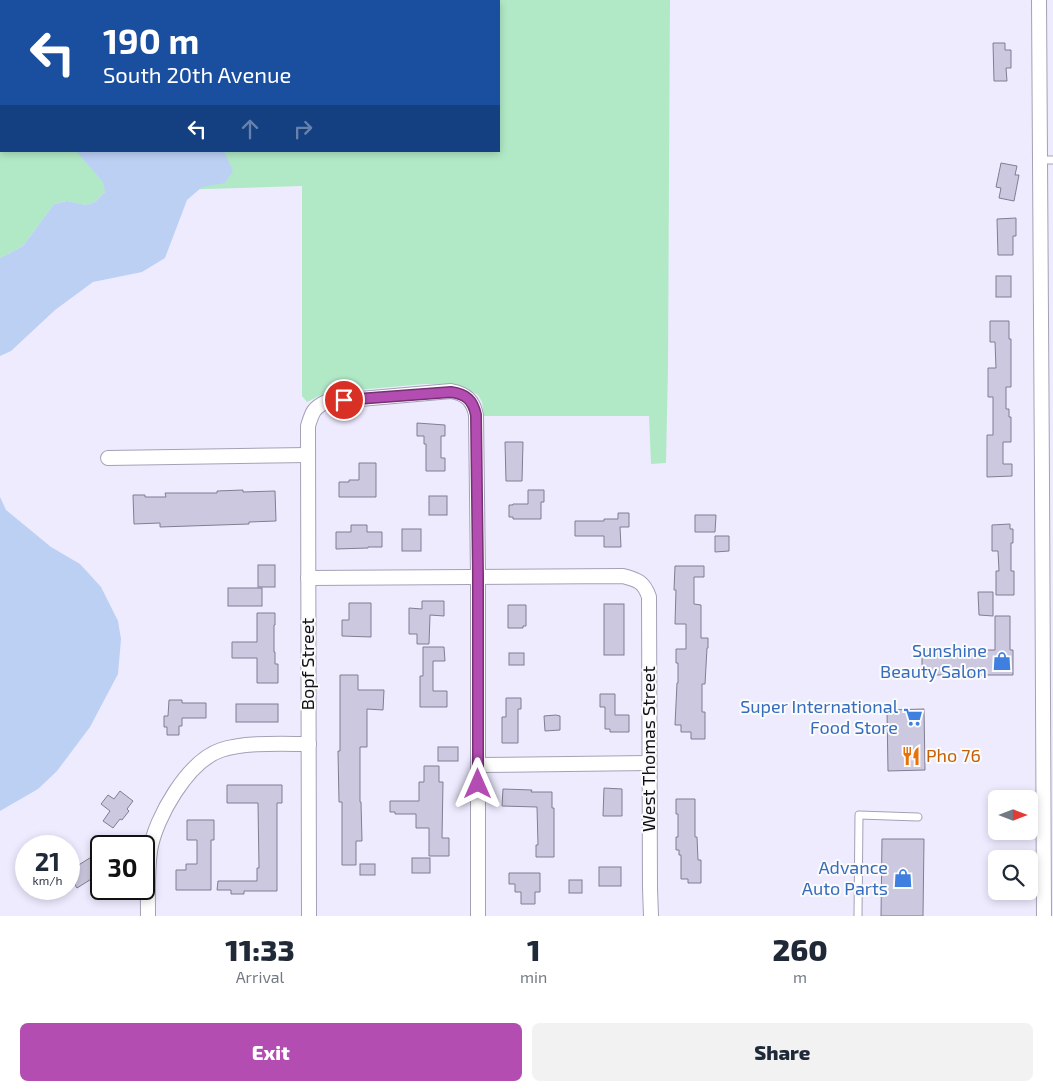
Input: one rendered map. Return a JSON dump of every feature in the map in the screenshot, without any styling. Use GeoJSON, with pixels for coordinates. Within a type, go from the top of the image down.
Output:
{"type":"FeatureCollection","features":[{"type":"Feature","properties":{"kind":"street"},"geometry":{"type":"LineString","coordinates":[[1040,0],[1047,78],[1048,262],[1044,360],[1048,459],[1049,806],[1044,916]]}},
{"type":"Feature","properties":{"kind":"street","name":"Bopf Street"},"geometry":{"type":"LineString","coordinates":[[309,916],[308,426],[312,413],[318,406],[326,402],[451,392],[459,393],[472,401],[475,406],[476,415],[478,576]]}},
{"type":"Feature","properties":{"kind":"street"},"geometry":{"type":"LineString","coordinates":[[108,458],[308,455]]}},
{"type":"Feature","properties":{"kind":"street"},"geometry":{"type":"LineString","coordinates":[[308,578],[478,576],[478,916]]}},
{"type":"Feature","properties":{"kind":"street","name":"West Thomas Street"},"geometry":{"type":"LineString","coordinates":[[478,576],[623,576],[642,583],[647,590],[649,597],[651,916]]}},
{"type":"Feature","properties":{"kind":"street"},"geometry":{"type":"LineString","coordinates":[[148,916],[150,849],[166,807],[185,778],[205,758],[219,751],[237,746],[309,744]]}},
{"type":"Feature","properties":{"kind":"street"},"geometry":{"type":"LineString","coordinates":[[478,765],[649,763]]}},
{"type":"Feature","properties":{"kind":"lane"},"geometry":{"type":"LineString","coordinates":[[858,916],[859,815],[918,817]]}},
{"type":"Feature","properties":{"kind":"green space"},"geometry":{"type":"Polygon","coordinates":[[[500,0],[670,0],[666,463],[651,464],[649,416],[484,416],[482,402],[478,395],[466,388],[453,385],[425,384],[334,392],[321,395],[307,402],[302,396],[302,186],[105,192],[95,202],[86,205],[66,201],[54,204],[23,246],[0,258],[0,152],[500,152],[500,0]]]}},
{"type":"Feature","properties":{"kind":"water"},"geometry":{"type":"Polygon","coordinates":[[[77,152],[224,152],[233,171],[225,183],[202,187],[187,200],[165,258],[142,272],[93,282],[55,310],[11,351],[0,356],[0,258],[23,246],[54,204],[67,201],[86,205],[95,202],[105,192],[103,182],[77,152]]]}},
{"type":"Feature","properties":{"kind":"water"},"geometry":{"type":"Polygon","coordinates":[[[0,497],[6,510],[51,547],[80,564],[101,587],[118,621],[121,639],[118,674],[90,727],[57,771],[38,789],[0,811],[0,497]]]}},
{"type":"Feature","properties":{"kind":"building"},"geometry":{"type":"Polygon","coordinates":[[[993,43],[1005,43],[1005,50],[1011,50],[1011,68],[1006,68],[1007,81],[994,81],[993,43]]]}},
{"type":"Feature","properties":{"kind":"building"},"geometry":{"type":"Polygon","coordinates":[[[1001,163],[1017,166],[1015,175],[1019,175],[1014,201],[999,198],[1001,188],[996,187],[1001,163]]]}},
{"type":"Feature","properties":{"kind":"building"},"geometry":{"type":"Polygon","coordinates":[[[1016,218],[1016,236],[1013,236],[1013,255],[998,255],[997,219],[1016,218]]]}},
{"type":"Feature","properties":{"kind":"building"},"geometry":{"type":"Polygon","coordinates":[[[996,276],[1011,276],[1011,297],[996,297],[996,276]]]}},
{"type":"Feature","properties":{"kind":"building"},"geometry":{"type":"Polygon","coordinates":[[[990,321],[1009,321],[1011,387],[1006,387],[1006,409],[1009,409],[1009,417],[1011,417],[1011,442],[1003,442],[1003,464],[1012,464],[1012,476],[987,477],[987,435],[993,435],[993,397],[988,397],[988,368],[996,368],[995,342],[990,342],[990,321]]]}},
{"type":"Feature","properties":{"kind":"building"},"geometry":{"type":"Polygon","coordinates":[[[417,423],[445,425],[445,436],[441,436],[441,458],[445,458],[445,471],[426,471],[426,444],[424,444],[424,436],[417,436],[417,423]]]}},
{"type":"Feature","properties":{"kind":"building"},"geometry":{"type":"Polygon","coordinates":[[[505,442],[523,442],[522,481],[506,481],[505,442]]]}},
{"type":"Feature","properties":{"kind":"building"},"geometry":{"type":"Polygon","coordinates":[[[359,463],[376,463],[376,497],[339,497],[339,482],[359,480],[359,463]]]}},
{"type":"Feature","properties":{"kind":"building"},"geometry":{"type":"Polygon","coordinates":[[[243,490],[243,492],[275,491],[276,521],[249,522],[249,524],[160,527],[160,523],[134,524],[133,495],[166,497],[165,493],[217,493],[217,491],[243,490]]]}},
{"type":"Feature","properties":{"kind":"building"},"geometry":{"type":"Polygon","coordinates":[[[528,490],[544,490],[544,502],[541,502],[541,519],[513,519],[513,517],[509,517],[509,505],[528,504],[528,490]]]}},
{"type":"Feature","properties":{"kind":"building"},"geometry":{"type":"Polygon","coordinates":[[[429,496],[447,496],[447,515],[429,515],[429,496]]]}},
{"type":"Feature","properties":{"kind":"building"},"geometry":{"type":"Polygon","coordinates":[[[618,513],[629,513],[629,527],[620,527],[621,547],[604,547],[604,536],[575,536],[575,521],[618,519],[618,513]]]}},
{"type":"Feature","properties":{"kind":"building"},"geometry":{"type":"Polygon","coordinates":[[[695,515],[716,515],[715,532],[695,532],[695,515]]]}},
{"type":"Feature","properties":{"kind":"building"},"geometry":{"type":"Polygon","coordinates":[[[1010,524],[1010,529],[1013,529],[1011,571],[1014,571],[1014,595],[996,595],[996,571],[999,571],[998,551],[992,551],[992,525],[1010,524]]]}},
{"type":"Feature","properties":{"kind":"building"},"geometry":{"type":"Polygon","coordinates":[[[351,525],[367,525],[367,532],[382,532],[382,547],[336,549],[336,532],[351,532],[351,525]]]}},
{"type":"Feature","properties":{"kind":"building"},"geometry":{"type":"Polygon","coordinates":[[[402,529],[421,529],[421,551],[402,551],[402,529]]]}},
{"type":"Feature","properties":{"kind":"building"},"geometry":{"type":"Polygon","coordinates":[[[715,536],[729,536],[729,551],[715,552],[715,536]]]}},
{"type":"Feature","properties":{"kind":"building"},"geometry":{"type":"Polygon","coordinates":[[[258,565],[275,565],[275,587],[258,587],[258,565]]]}},
{"type":"Feature","properties":{"kind":"building"},"geometry":{"type":"Polygon","coordinates":[[[675,566],[704,566],[704,577],[694,577],[694,604],[701,605],[701,638],[708,638],[705,684],[702,684],[702,712],[705,712],[705,739],[691,739],[691,732],[681,732],[681,725],[675,725],[678,683],[676,649],[686,649],[686,624],[675,624],[675,566]]]}},
{"type":"Feature","properties":{"kind":"building"},"geometry":{"type":"Polygon","coordinates":[[[228,588],[262,588],[262,606],[228,606],[228,588]]]}},
{"type":"Feature","properties":{"kind":"building"},"geometry":{"type":"Polygon","coordinates":[[[978,592],[993,592],[993,616],[979,615],[978,592]]]}},
{"type":"Feature","properties":{"kind":"building"},"geometry":{"type":"Polygon","coordinates":[[[422,601],[444,601],[444,616],[430,615],[429,644],[417,644],[417,634],[409,634],[409,608],[422,609],[422,601]]]}},
{"type":"Feature","properties":{"kind":"building"},"geometry":{"type":"Polygon","coordinates":[[[349,603],[371,603],[371,637],[342,636],[342,620],[349,620],[349,603]]]}},
{"type":"Feature","properties":{"kind":"building"},"geometry":{"type":"Polygon","coordinates":[[[604,604],[624,604],[624,655],[604,655],[604,604]]]}},
{"type":"Feature","properties":{"kind":"building"},"geometry":{"type":"Polygon","coordinates":[[[508,605],[526,605],[526,626],[523,626],[523,628],[508,628],[508,605]]]}},
{"type":"Feature","properties":{"kind":"building"},"geometry":{"type":"Polygon","coordinates":[[[257,613],[275,613],[274,652],[275,664],[278,664],[278,683],[257,683],[257,658],[232,658],[232,642],[257,642],[257,613]]]}},
{"type":"Feature","properties":{"kind":"building"},"geometry":{"type":"Polygon","coordinates":[[[995,616],[1010,616],[1010,650],[1013,650],[1013,675],[922,675],[922,650],[995,650],[995,616]]]}},
{"type":"Feature","properties":{"kind":"building"},"geometry":{"type":"Polygon","coordinates":[[[423,647],[444,647],[445,661],[433,661],[433,691],[447,691],[447,707],[420,707],[420,676],[423,676],[423,647]]]}},
{"type":"Feature","properties":{"kind":"building"},"geometry":{"type":"Polygon","coordinates":[[[509,653],[524,653],[524,665],[509,665],[509,653]]]}},
{"type":"Feature","properties":{"kind":"building"},"geometry":{"type":"Polygon","coordinates":[[[340,675],[358,675],[358,690],[384,690],[383,710],[367,709],[367,747],[360,747],[362,841],[356,841],[356,865],[342,865],[342,802],[339,802],[338,751],[340,751],[340,675]]]}},
{"type":"Feature","properties":{"kind":"building"},"geometry":{"type":"Polygon","coordinates":[[[600,694],[615,694],[615,715],[629,715],[629,732],[610,732],[610,729],[605,729],[605,707],[600,707],[600,694]]]}},
{"type":"Feature","properties":{"kind":"building"},"geometry":{"type":"Polygon","coordinates":[[[506,698],[521,698],[521,709],[518,709],[518,743],[502,743],[502,717],[506,717],[506,698]]]}},
{"type":"Feature","properties":{"kind":"building"},"geometry":{"type":"Polygon","coordinates":[[[169,700],[182,700],[182,703],[206,703],[206,718],[182,718],[182,726],[179,726],[179,735],[167,735],[167,727],[164,727],[164,716],[168,716],[169,700]]]}},
{"type":"Feature","properties":{"kind":"building"},"geometry":{"type":"Polygon","coordinates":[[[236,704],[278,704],[278,722],[236,722],[236,704]]]}},
{"type":"Feature","properties":{"kind":"building"},"geometry":{"type":"Polygon","coordinates":[[[924,709],[925,770],[888,771],[887,710],[924,709]]]}},
{"type":"Feature","properties":{"kind":"building"},"geometry":{"type":"Polygon","coordinates":[[[544,716],[560,716],[560,730],[545,731],[544,716]]]}},
{"type":"Feature","properties":{"kind":"building"},"geometry":{"type":"Polygon","coordinates":[[[438,747],[458,747],[458,761],[438,761],[438,747]]]}},
{"type":"Feature","properties":{"kind":"building"},"geometry":{"type":"Polygon","coordinates":[[[424,766],[439,766],[439,782],[443,782],[442,838],[449,838],[449,856],[429,856],[429,828],[416,828],[416,814],[395,814],[395,812],[390,812],[390,801],[419,801],[419,782],[424,782],[424,766]]]}},
{"type":"Feature","properties":{"kind":"building"},"geometry":{"type":"Polygon","coordinates":[[[227,785],[282,785],[282,803],[277,803],[277,891],[244,891],[244,894],[231,894],[231,890],[217,890],[218,881],[257,881],[257,868],[259,868],[258,803],[227,803],[227,785]]]}},
{"type":"Feature","properties":{"kind":"building"},"geometry":{"type":"Polygon","coordinates":[[[604,788],[622,789],[622,816],[603,816],[604,788]]]}},
{"type":"Feature","properties":{"kind":"building"},"geometry":{"type":"Polygon","coordinates":[[[503,789],[552,792],[552,808],[554,808],[554,857],[536,857],[536,845],[538,845],[537,807],[502,806],[503,789]]]}},
{"type":"Feature","properties":{"kind":"building"},"geometry":{"type":"Polygon","coordinates":[[[120,791],[133,801],[127,809],[129,811],[113,828],[103,821],[110,811],[101,804],[108,795],[114,799],[120,791]]]}},
{"type":"Feature","properties":{"kind":"building"},"geometry":{"type":"Polygon","coordinates":[[[676,799],[695,799],[695,837],[697,837],[698,860],[701,860],[701,883],[688,883],[688,879],[681,879],[681,855],[679,855],[679,850],[676,850],[678,814],[676,814],[676,799]]]}},
{"type":"Feature","properties":{"kind":"building"},"geometry":{"type":"Polygon","coordinates":[[[187,820],[214,820],[214,840],[211,840],[211,890],[176,890],[176,870],[186,870],[186,864],[197,864],[197,840],[187,840],[187,820]]]}},
{"type":"Feature","properties":{"kind":"building","name":"Advance Auto Parts"},"geometry":{"type":"Polygon","coordinates":[[[882,839],[924,839],[923,916],[881,916],[882,839]]]}},
{"type":"Feature","properties":{"kind":"building"},"geometry":{"type":"Polygon","coordinates":[[[90,858],[90,880],[80,886],[80,864],[90,858]]]}},
{"type":"Feature","properties":{"kind":"building"},"geometry":{"type":"Polygon","coordinates":[[[412,858],[430,858],[430,873],[412,873],[412,858]]]}},
{"type":"Feature","properties":{"kind":"building"},"geometry":{"type":"Polygon","coordinates":[[[360,864],[375,864],[375,875],[360,875],[360,864]]]}},
{"type":"Feature","properties":{"kind":"building"},"geometry":{"type":"Polygon","coordinates":[[[599,867],[621,867],[621,886],[599,886],[599,867]]]}},
{"type":"Feature","properties":{"kind":"building"},"geometry":{"type":"Polygon","coordinates":[[[509,873],[540,873],[540,892],[535,892],[535,904],[521,904],[521,892],[515,892],[515,884],[509,884],[509,873]]]}},
{"type":"Feature","properties":{"kind":"building"},"geometry":{"type":"Polygon","coordinates":[[[569,880],[582,880],[582,893],[569,893],[569,880]]]}},
{"type":"Feature","properties":{"kind":"place","name":"Sunshine Beauty Salon"},"geometry":{"type":"Point","coordinates":[1002,661]}},
{"type":"Feature","properties":{"kind":"place","name":"Super International Food Store"},"geometry":{"type":"Point","coordinates":[913,717]}},
{"type":"Feature","properties":{"kind":"place","name":"Pho 76"},"geometry":{"type":"Point","coordinates":[911,756]}},
{"type":"Feature","properties":{"kind":"place","name":"Advance Auto Parts"},"geometry":{"type":"Point","coordinates":[903,878]}},
{"type":"Feature","properties":{"kind":"route"},"geometry":{"type":"LineString","coordinates":[[344,400],[451,392],[459,393],[468,398],[475,406],[478,576],[478,784]]}}]}
